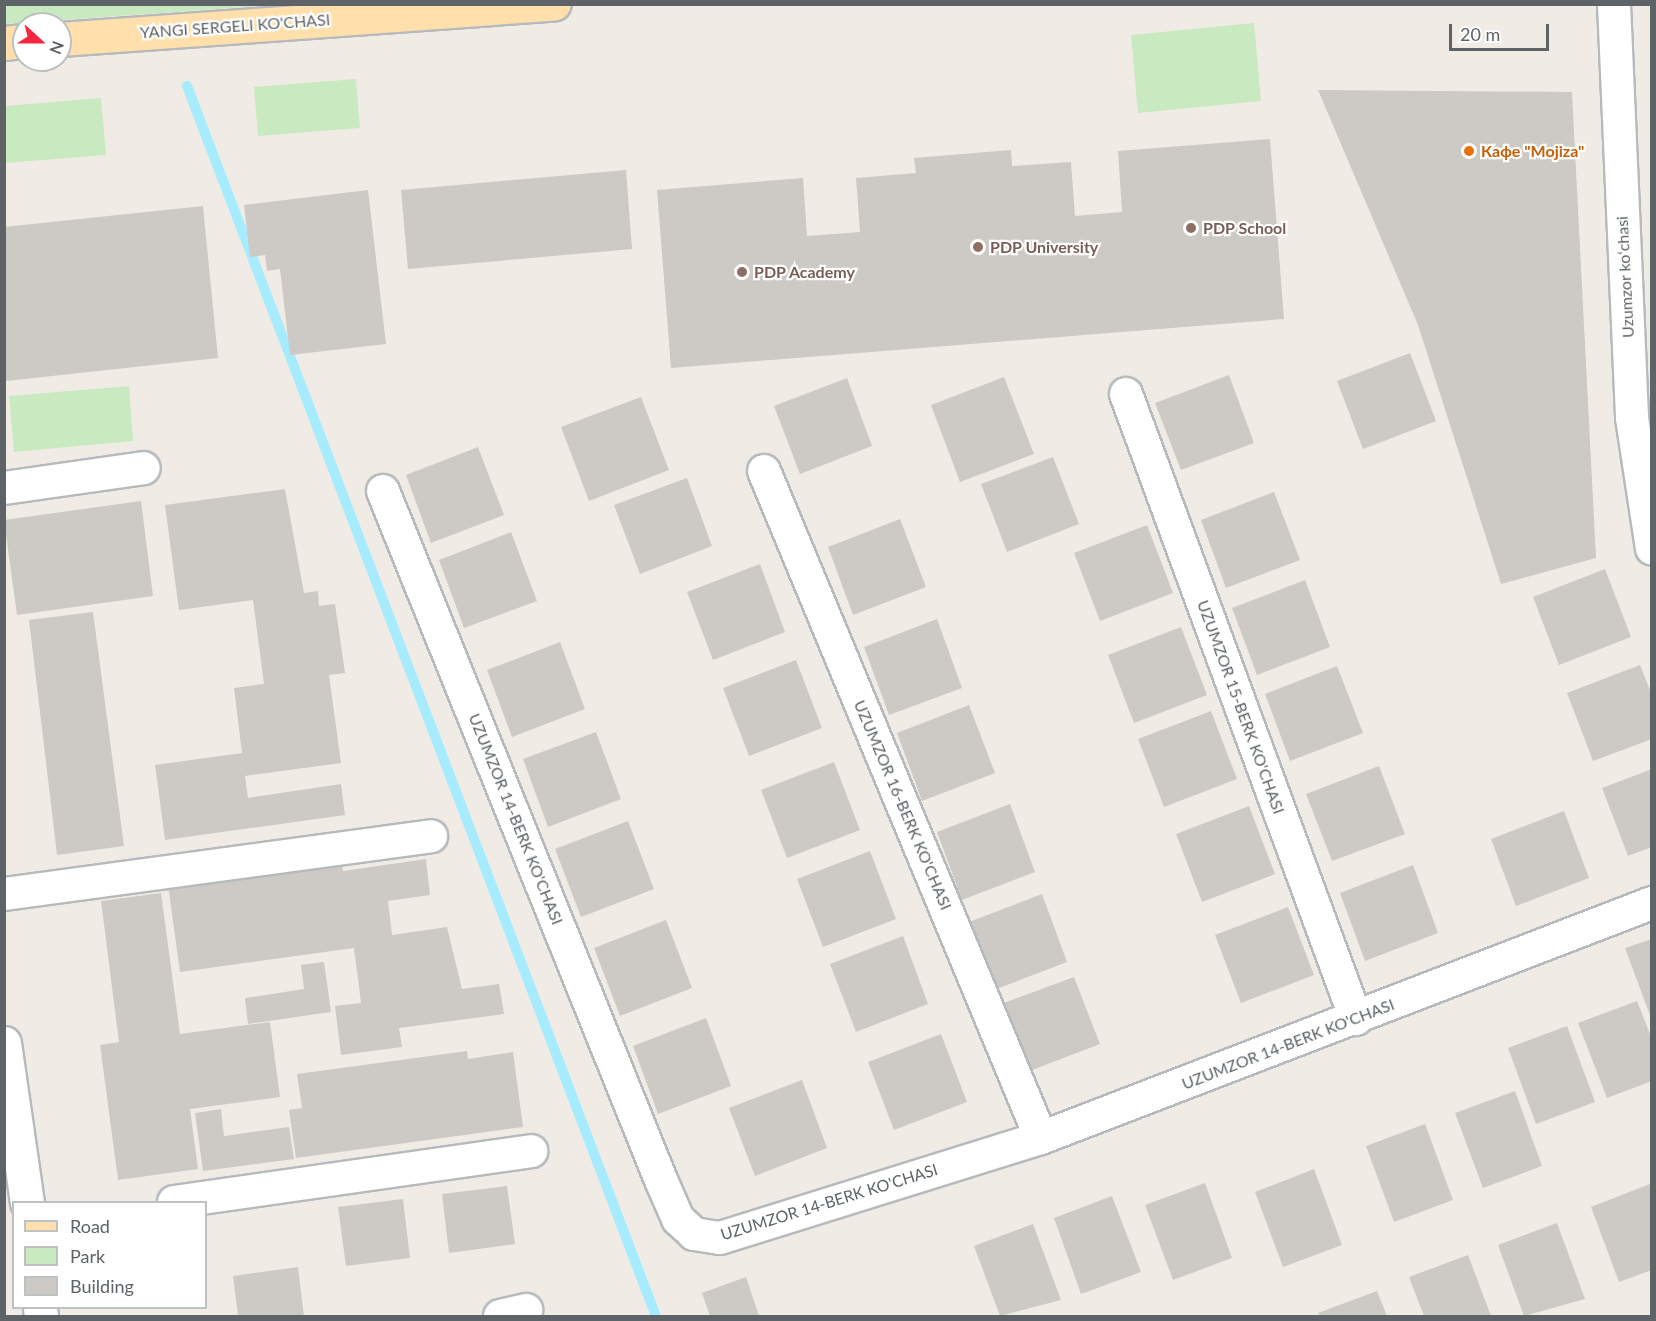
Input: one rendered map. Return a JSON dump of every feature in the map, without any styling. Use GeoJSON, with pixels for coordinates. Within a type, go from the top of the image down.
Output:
{"type":"FeatureCollection","features":[{"type":"Feature","properties":{"kind":"main road","name":"YANGI SERGELI KO'CHASI"},"geometry":{"type":"LineString","coordinates":[[72,38],[407,10],[554,4]]}},
{"type":"Feature","properties":{"kind":"street","name":"Uzumzor koʻchasi"},"geometry":{"type":"LineString","coordinates":[[1614,4],[1632,418],[1652,548]]}},
{"type":"Feature","properties":{"kind":"street","name":"UZUMZOR 15-BERK KO'CHASI"},"geometry":{"type":"LineString","coordinates":[[1126,394],[1356,1019]]}},
{"type":"Feature","properties":{"kind":"street"},"geometry":{"type":"LineString","coordinates":[[4,488],[144,468]]}},
{"type":"Feature","properties":{"kind":"street","name":"UZUMZOR 16-BERK KO'CHASI"},"geometry":{"type":"LineString","coordinates":[[764,471],[1041,1138]]}},
{"type":"Feature","properties":{"kind":"street","name":"UZUMZOR 14-BERK KO'CHASI"},"geometry":{"type":"LineString","coordinates":[[383,491],[661,1180],[686,1227],[694,1234],[720,1238],[1041,1138],[1356,1019],[1652,903]]}},
{"type":"Feature","properties":{"kind":"street"},"geometry":{"type":"LineString","coordinates":[[4,894],[431,836]]}},
{"type":"Feature","properties":{"kind":"street"},"geometry":{"type":"LineString","coordinates":[[4,1043],[27,1201]]}},
{"type":"Feature","properties":{"kind":"street"},"geometry":{"type":"LineString","coordinates":[[188,1201],[531,1151]]}},
{"type":"Feature","properties":{"kind":"green space"},"geometry":{"type":"Polygon","coordinates":[[[7,4],[275,5],[72,19],[72,12],[12,12],[12,24],[5,24],[5,5],[7,4]]]}},
{"type":"Feature","properties":{"kind":"green space"},"geometry":{"type":"Polygon","coordinates":[[[1254,23],[1261,101],[1138,113],[1131,35],[1254,23]]]}},
{"type":"Feature","properties":{"kind":"green space"},"geometry":{"type":"Polygon","coordinates":[[[356,79],[360,128],[258,136],[254,87],[356,79]]]}},
{"type":"Feature","properties":{"kind":"green space"},"geometry":{"type":"Polygon","coordinates":[[[101,98],[106,155],[5,163],[5,106],[101,98]]]}},
{"type":"Feature","properties":{"kind":"green space"},"geometry":{"type":"Polygon","coordinates":[[[129,386],[133,441],[14,452],[9,396],[129,386]]]}},
{"type":"Feature","properties":{"kind":"building"},"geometry":{"type":"Polygon","coordinates":[[[1318,90],[1572,92],[1596,558],[1501,584],[1418,325],[1318,90]]]}},
{"type":"Feature","properties":{"kind":"building"},"geometry":{"type":"Polygon","coordinates":[[[1270,139],[1284,319],[671,368],[657,190],[803,178],[807,236],[860,232],[856,178],[916,173],[914,158],[1011,150],[1012,166],[1071,162],[1075,216],[1122,212],[1118,151],[1270,139]]]}},
{"type":"Feature","properties":{"kind":"building"},"geometry":{"type":"Polygon","coordinates":[[[626,170],[632,249],[408,269],[401,190],[626,170]]]}},
{"type":"Feature","properties":{"kind":"building"},"geometry":{"type":"Polygon","coordinates":[[[368,190],[386,344],[290,355],[280,269],[267,271],[265,255],[250,257],[244,205],[368,190]]]}},
{"type":"Feature","properties":{"kind":"building"},"geometry":{"type":"Polygon","coordinates":[[[203,206],[218,358],[6,381],[4,227],[203,206]]]}},
{"type":"Feature","properties":{"kind":"building"},"geometry":{"type":"Polygon","coordinates":[[[1410,353],[1436,421],[1363,449],[1337,381],[1410,353]]]}},
{"type":"Feature","properties":{"kind":"building"},"geometry":{"type":"Polygon","coordinates":[[[1229,375],[1254,443],[1181,470],[1155,403],[1229,375]]]}},
{"type":"Feature","properties":{"kind":"building"},"geometry":{"type":"Polygon","coordinates":[[[1004,377],[1034,454],[960,482],[931,405],[1004,377]]]}},
{"type":"Feature","properties":{"kind":"building"},"geometry":{"type":"Polygon","coordinates":[[[847,378],[872,446],[800,474],[774,406],[847,378]]]}},
{"type":"Feature","properties":{"kind":"building"},"geometry":{"type":"Polygon","coordinates":[[[641,397],[669,470],[589,501],[561,427],[641,397]]]}},
{"type":"Feature","properties":{"kind":"building"},"geometry":{"type":"Polygon","coordinates":[[[478,447],[504,515],[431,543],[406,475],[478,447]]]}},
{"type":"Feature","properties":{"kind":"building"},"geometry":{"type":"Polygon","coordinates":[[[1053,457],[1079,524],[1007,552],[981,484],[1053,457]]]}},
{"type":"Feature","properties":{"kind":"building"},"geometry":{"type":"Polygon","coordinates":[[[687,478],[712,546],[640,574],[614,505],[687,478]]]}},
{"type":"Feature","properties":{"kind":"building"},"geometry":{"type":"Polygon","coordinates":[[[285,489],[304,593],[318,591],[319,606],[335,604],[345,673],[329,675],[341,763],[245,776],[248,798],[341,784],[345,815],[165,840],[155,765],[242,753],[234,688],[264,684],[253,600],[179,610],[165,505],[285,489]]]}},
{"type":"Feature","properties":{"kind":"building"},"geometry":{"type":"Polygon","coordinates":[[[1274,492],[1300,560],[1226,588],[1201,520],[1274,492]]]}},
{"type":"Feature","properties":{"kind":"building"},"geometry":{"type":"Polygon","coordinates":[[[141,501],[153,596],[17,615],[4,520],[141,501]]]}},
{"type":"Feature","properties":{"kind":"building"},"geometry":{"type":"Polygon","coordinates":[[[900,519],[926,587],[853,615],[828,547],[900,519]]]}},
{"type":"Feature","properties":{"kind":"building"},"geometry":{"type":"Polygon","coordinates":[[[1147,525],[1173,593],[1100,621],[1074,553],[1147,525]]]}},
{"type":"Feature","properties":{"kind":"building"},"geometry":{"type":"Polygon","coordinates":[[[511,532],[537,601],[464,628],[439,560],[511,532]]]}},
{"type":"Feature","properties":{"kind":"building"},"geometry":{"type":"Polygon","coordinates":[[[760,564],[785,632],[713,660],[687,592],[760,564]]]}},
{"type":"Feature","properties":{"kind":"building"},"geometry":{"type":"Polygon","coordinates":[[[1605,569],[1631,637],[1559,665],[1533,597],[1605,569]]]}},
{"type":"Feature","properties":{"kind":"building"},"geometry":{"type":"Polygon","coordinates":[[[1305,580],[1330,647],[1257,675],[1232,608],[1305,580]]]}},
{"type":"Feature","properties":{"kind":"building"},"geometry":{"type":"Polygon","coordinates":[[[93,612],[124,846],[57,855],[29,620],[93,612]]]}},
{"type":"Feature","properties":{"kind":"building"},"geometry":{"type":"Polygon","coordinates":[[[937,619],[962,688],[889,715],[864,647],[937,619]]]}},
{"type":"Feature","properties":{"kind":"building"},"geometry":{"type":"Polygon","coordinates":[[[1181,627],[1207,695],[1134,723],[1108,655],[1181,627]]]}},
{"type":"Feature","properties":{"kind":"building"},"geometry":{"type":"Polygon","coordinates":[[[560,642],[585,709],[512,737],[487,670],[560,642]]]}},
{"type":"Feature","properties":{"kind":"building"},"geometry":{"type":"Polygon","coordinates":[[[796,660],[822,728],[749,756],[723,688],[796,660]]]}},
{"type":"Feature","properties":{"kind":"building"},"geometry":{"type":"Polygon","coordinates":[[[1640,665],[1652,695],[1652,739],[1593,761],[1567,693],[1640,665]]]}},
{"type":"Feature","properties":{"kind":"building"},"geometry":{"type":"Polygon","coordinates":[[[1337,666],[1363,733],[1290,761],[1265,694],[1337,666]]]}},
{"type":"Feature","properties":{"kind":"building"},"geometry":{"type":"Polygon","coordinates":[[[969,705],[995,773],[922,801],[897,733],[969,705]]]}},
{"type":"Feature","properties":{"kind":"building"},"geometry":{"type":"Polygon","coordinates":[[[1211,711],[1237,779],[1164,807],[1138,739],[1211,711]]]}},
{"type":"Feature","properties":{"kind":"building"},"geometry":{"type":"Polygon","coordinates":[[[596,732],[621,799],[548,827],[523,759],[596,732]]]}},
{"type":"Feature","properties":{"kind":"building"},"geometry":{"type":"Polygon","coordinates":[[[834,762],[860,830],[787,858],[761,790],[834,762]]]}},
{"type":"Feature","properties":{"kind":"building"},"geometry":{"type":"Polygon","coordinates":[[[1379,766],[1405,834],[1332,861],[1306,794],[1379,766]]]}},
{"type":"Feature","properties":{"kind":"building"},"geometry":{"type":"Polygon","coordinates":[[[1652,769],[1652,847],[1628,856],[1602,788],[1652,769]]]}},
{"type":"Feature","properties":{"kind":"building"},"geometry":{"type":"Polygon","coordinates":[[[1010,804],[1035,872],[962,900],[937,832],[1010,804]]]}},
{"type":"Feature","properties":{"kind":"building"},"geometry":{"type":"Polygon","coordinates":[[[1249,806],[1275,874],[1202,902],[1176,834],[1249,806]]]}},
{"type":"Feature","properties":{"kind":"building"},"geometry":{"type":"Polygon","coordinates":[[[1564,811],[1589,878],[1516,906],[1491,839],[1564,811]]]}},
{"type":"Feature","properties":{"kind":"building"},"geometry":{"type":"Polygon","coordinates":[[[628,821],[654,889],[581,917],[555,849],[628,821]]]}},
{"type":"Feature","properties":{"kind":"building"},"geometry":{"type":"Polygon","coordinates":[[[870,851],[896,919],[823,947],[797,879],[870,851]]]}},
{"type":"Feature","properties":{"kind":"building"},"geometry":{"type":"Polygon","coordinates":[[[426,859],[430,895],[388,901],[392,935],[447,927],[462,989],[499,984],[504,1014],[399,1028],[402,1047],[341,1055],[335,1006],[361,1003],[354,948],[180,972],[168,885],[342,861],[343,871],[426,859]]]}},
{"type":"Feature","properties":{"kind":"building"},"geometry":{"type":"Polygon","coordinates":[[[1413,865],[1438,933],[1365,961],[1340,893],[1413,865]]]}},
{"type":"Feature","properties":{"kind":"building"},"geometry":{"type":"Polygon","coordinates":[[[161,893],[180,1034],[270,1022],[280,1097],[190,1109],[198,1169],[118,1180],[100,1045],[119,1042],[101,901],[161,893]]]}},
{"type":"Feature","properties":{"kind":"building"},"geometry":{"type":"Polygon","coordinates":[[[1042,894],[1067,962],[994,990],[969,922],[1042,894]]]}},
{"type":"Feature","properties":{"kind":"building"},"geometry":{"type":"Polygon","coordinates":[[[1288,907],[1314,975],[1241,1003],[1215,935],[1288,907]]]}},
{"type":"Feature","properties":{"kind":"building"},"geometry":{"type":"Polygon","coordinates":[[[666,920],[692,988],[620,1016],[594,948],[666,920]]]}},
{"type":"Feature","properties":{"kind":"building"},"geometry":{"type":"Polygon","coordinates":[[[903,936],[928,1004],[856,1032],[830,964],[903,936]]]}},
{"type":"Feature","properties":{"kind":"building"},"geometry":{"type":"Polygon","coordinates":[[[1652,939],[1652,1018],[1651,1018],[1625,948],[1652,939]]]}},
{"type":"Feature","properties":{"kind":"building"},"geometry":{"type":"Polygon","coordinates":[[[324,962],[331,1012],[248,1024],[245,998],[304,989],[301,965],[324,962]]]}},
{"type":"Feature","properties":{"kind":"building"},"geometry":{"type":"Polygon","coordinates":[[[1074,977],[1100,1044],[1027,1072],[1001,1004],[1074,977]]]}},
{"type":"Feature","properties":{"kind":"building"},"geometry":{"type":"Polygon","coordinates":[[[1637,1001],[1652,1039],[1652,1081],[1607,1098],[1578,1023],[1637,1001]]]}},
{"type":"Feature","properties":{"kind":"building"},"geometry":{"type":"Polygon","coordinates":[[[706,1018],[731,1086],[658,1114],[633,1046],[706,1018]]]}},
{"type":"Feature","properties":{"kind":"building"},"geometry":{"type":"Polygon","coordinates":[[[1567,1026],[1595,1102],[1536,1124],[1508,1048],[1567,1026]]]}},
{"type":"Feature","properties":{"kind":"building"},"geometry":{"type":"Polygon","coordinates":[[[941,1034],[967,1102],[894,1130],[868,1062],[941,1034]]]}},
{"type":"Feature","properties":{"kind":"building"},"geometry":{"type":"Polygon","coordinates":[[[467,1051],[468,1059],[513,1052],[523,1127],[296,1158],[289,1110],[302,1108],[297,1074],[467,1051]]]}},
{"type":"Feature","properties":{"kind":"building"},"geometry":{"type":"Polygon","coordinates":[[[802,1080],[827,1148],[755,1176],[729,1108],[802,1080]]]}},
{"type":"Feature","properties":{"kind":"building"},"geometry":{"type":"Polygon","coordinates":[[[1515,1091],[1542,1166],[1483,1188],[1455,1113],[1515,1091]]]}},
{"type":"Feature","properties":{"kind":"building"},"geometry":{"type":"Polygon","coordinates":[[[221,1109],[224,1136],[289,1127],[294,1159],[203,1171],[195,1113],[221,1109]]]}},
{"type":"Feature","properties":{"kind":"building"},"geometry":{"type":"Polygon","coordinates":[[[1425,1124],[1453,1200],[1394,1222],[1366,1146],[1425,1124]]]}},
{"type":"Feature","properties":{"kind":"building"},"geometry":{"type":"Polygon","coordinates":[[[1314,1169],[1342,1245],[1283,1267],[1255,1192],[1314,1169]]]}},
{"type":"Feature","properties":{"kind":"building"},"geometry":{"type":"Polygon","coordinates":[[[1205,1183],[1232,1258],[1173,1280],[1145,1205],[1205,1183]]]}},
{"type":"Feature","properties":{"kind":"building"},"geometry":{"type":"Polygon","coordinates":[[[1650,1184],[1652,1270],[1619,1282],[1591,1207],[1650,1184]]]}},
{"type":"Feature","properties":{"kind":"building"},"geometry":{"type":"Polygon","coordinates":[[[507,1186],[515,1244],[449,1253],[442,1194],[507,1186]]]}},
{"type":"Feature","properties":{"kind":"building"},"geometry":{"type":"Polygon","coordinates":[[[1112,1196],[1141,1272],[1081,1294],[1054,1218],[1112,1196]]]}},
{"type":"Feature","properties":{"kind":"building"},"geometry":{"type":"Polygon","coordinates":[[[403,1199],[410,1258],[346,1266],[338,1207],[403,1199]]]}},
{"type":"Feature","properties":{"kind":"building"},"geometry":{"type":"Polygon","coordinates":[[[1557,1223],[1585,1299],[1524,1316],[1498,1245],[1557,1223]]]}},
{"type":"Feature","properties":{"kind":"building"},"geometry":{"type":"Polygon","coordinates":[[[1033,1224],[1061,1300],[1000,1316],[974,1246],[1033,1224]]]}},
{"type":"Feature","properties":{"kind":"building"},"geometry":{"type":"Polygon","coordinates":[[[1468,1255],[1491,1316],[1424,1316],[1409,1277],[1468,1255]]]}},
{"type":"Feature","properties":{"kind":"building"},"geometry":{"type":"Polygon","coordinates":[[[298,1267],[304,1316],[238,1316],[233,1276],[298,1267]]]}},
{"type":"Feature","properties":{"kind":"building"},"geometry":{"type":"Polygon","coordinates":[[[746,1277],[759,1316],[710,1316],[702,1293],[746,1277]]]}},
{"type":"Feature","properties":{"kind":"building"},"geometry":{"type":"Polygon","coordinates":[[[1377,1291],[1387,1316],[1320,1316],[1318,1313],[1377,1291]]]}},
{"type":"Feature","properties":{"kind":"waterway"},"geometry":{"type":"LineString","coordinates":[[187,86],[656,1316]]}},
{"type":"Feature","properties":{"kind":"place","name":"Кафе \"Mojiza\""},"geometry":{"type":"Point","coordinates":[1469,151]}},
{"type":"Feature","properties":{"kind":"place","name":"PDP School"},"geometry":{"type":"Point","coordinates":[1191,228]}},
{"type":"Feature","properties":{"kind":"place","name":"PDP University"},"geometry":{"type":"Point","coordinates":[978,247]}},
{"type":"Feature","properties":{"kind":"place","name":"PDP Academy"},"geometry":{"type":"Point","coordinates":[742,272]}}]}
